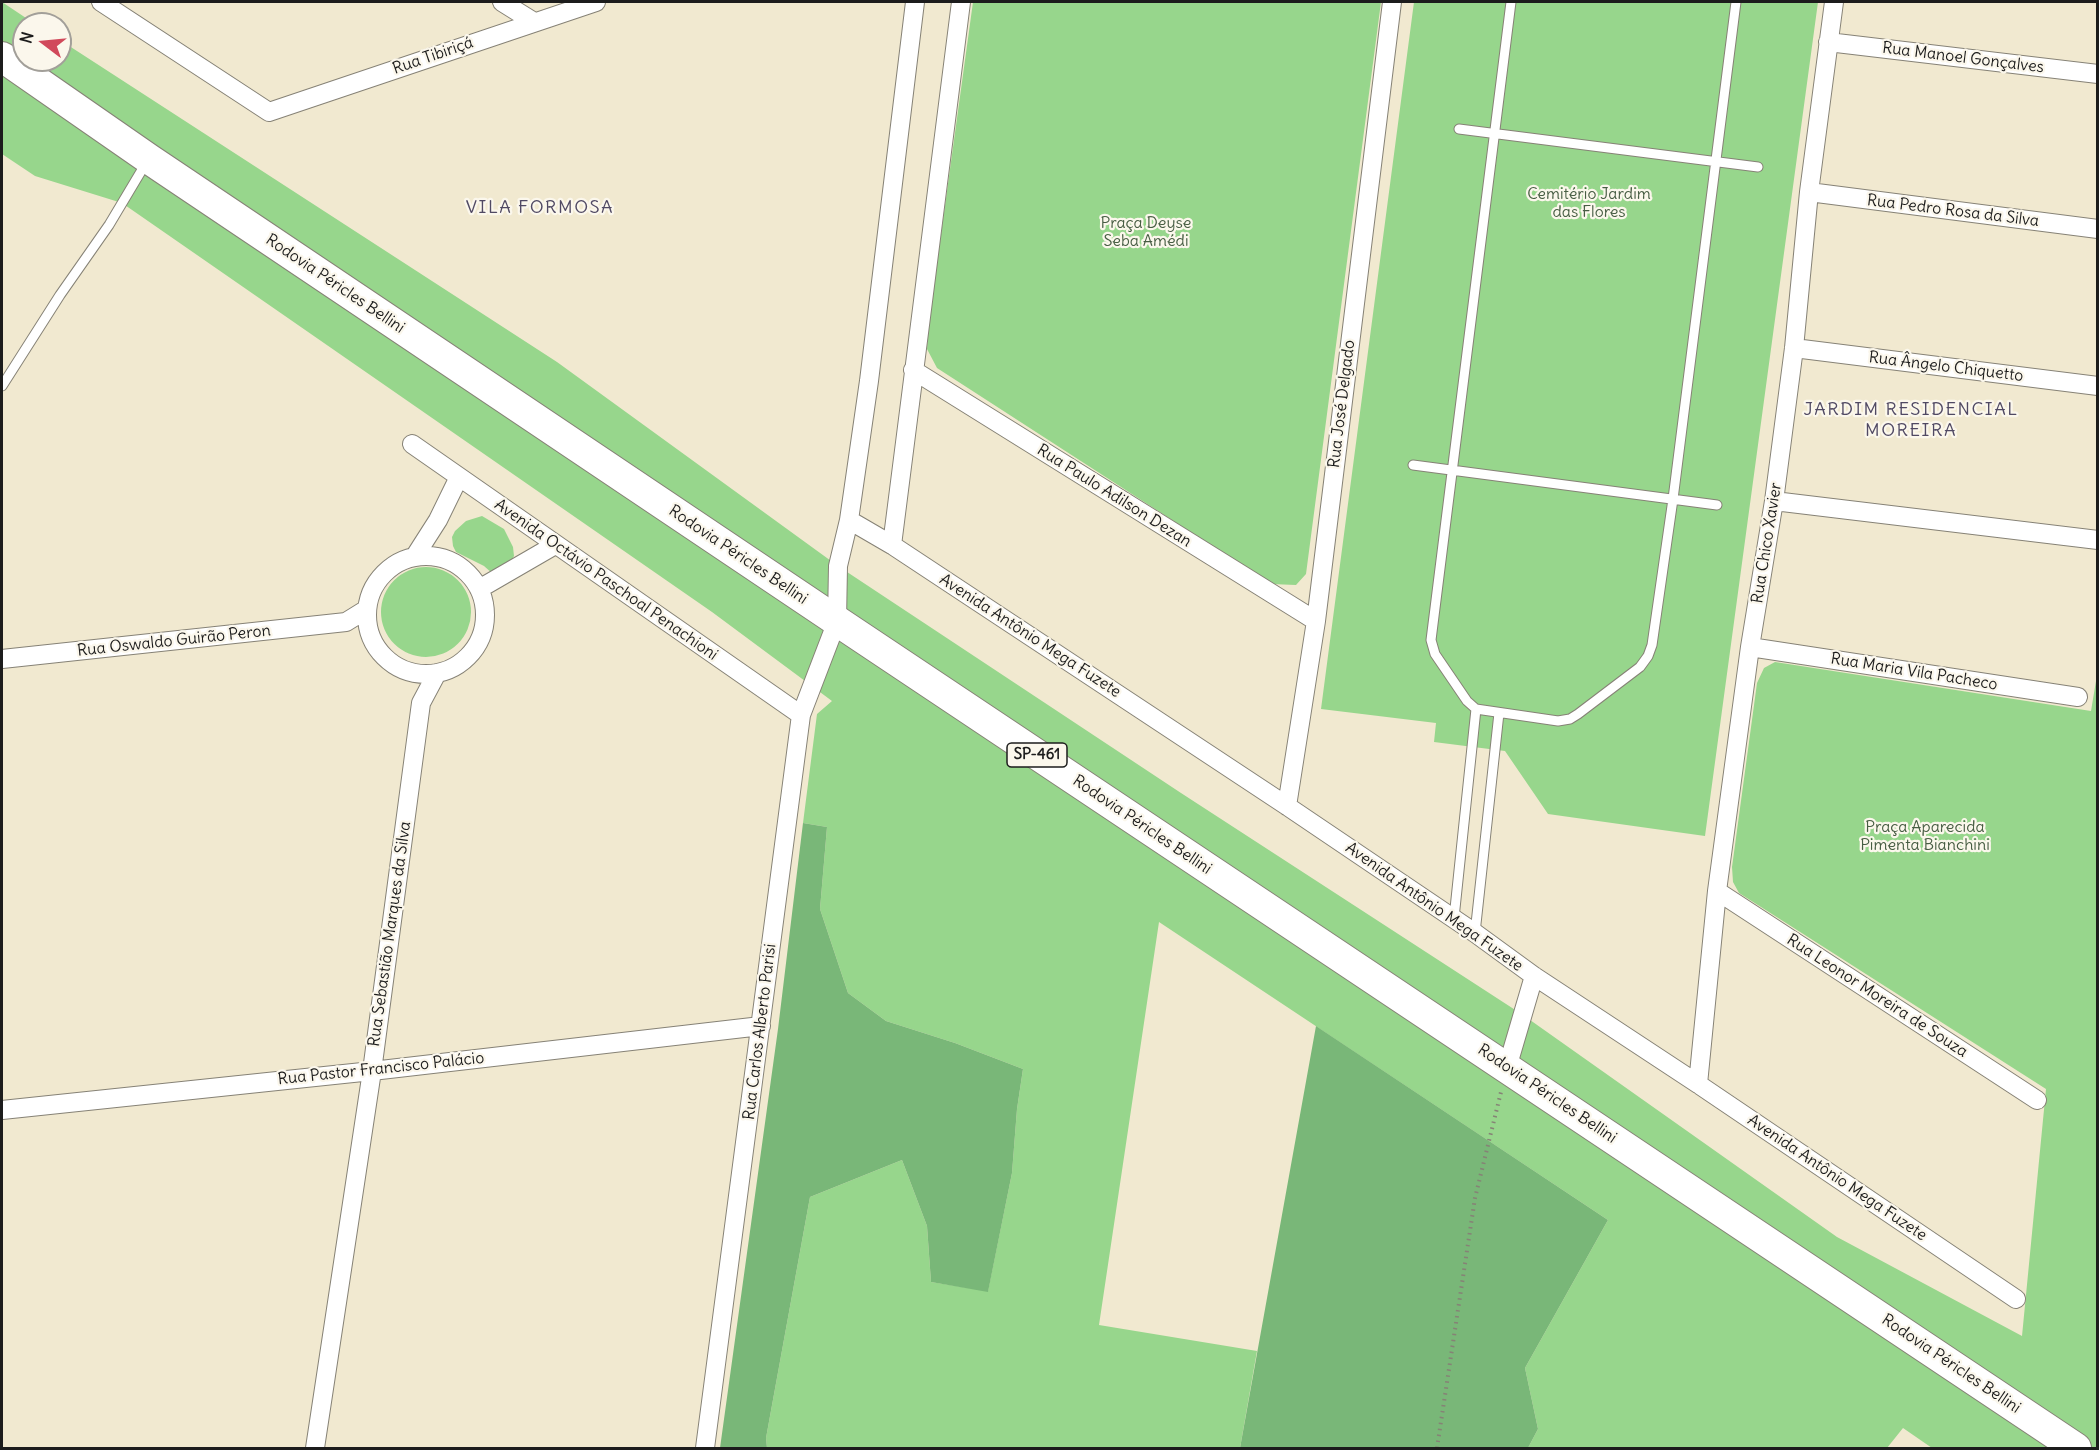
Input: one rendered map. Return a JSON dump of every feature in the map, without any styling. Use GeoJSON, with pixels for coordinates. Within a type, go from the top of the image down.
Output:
{"type":"FeatureCollection","features":[{"type":"Feature","properties":{"kind":"main road","name":"Rodovia Péricles Bellini"},"geometry":{"type":"LineString","coordinates":[[2,57],[149,159],[837,621],[2076,1449]]}},
{"type":"Feature","properties":{"kind":"street","name":"Rua Tibiriçá"},"geometry":{"type":"LineString","coordinates":[[101,2],[269,112],[596,2]]}},
{"type":"Feature","properties":{"kind":"street"},"geometry":{"type":"LineString","coordinates":[[502,2],[534,22]]}},
{"type":"Feature","properties":{"kind":"street"},"geometry":{"type":"LineString","coordinates":[[837,621],[838,566],[849,520],[869,381],[915,2]]}},
{"type":"Feature","properties":{"kind":"street"},"geometry":{"type":"LineString","coordinates":[[892,545],[961,2]]}},
{"type":"Feature","properties":{"kind":"street","name":"Rua José Delgado"},"geometry":{"type":"LineString","coordinates":[[1287,806],[1316,621],[1392,2]]}},
{"type":"Feature","properties":{"kind":"street","name":"Rua Chico Xavier"},"geometry":{"type":"LineString","coordinates":[[1698,1084],[1717,891],[1750,647],[1774,501],[1794,348],[1809,192],[1834,2]]}},
{"type":"Feature","properties":{"kind":"street","name":"Rua Manoel Gonçalves"},"geometry":{"type":"LineString","coordinates":[[1828,42],[2097,74]]}},
{"type":"Feature","properties":{"kind":"street","name":"Rua Pedro Rosa da Silva"},"geometry":{"type":"LineString","coordinates":[[1809,192],[2097,230]]}},
{"type":"Feature","properties":{"kind":"street","name":"Rua Ângelo Chiquetto"},"geometry":{"type":"LineString","coordinates":[[1794,348],[2097,386]]}},
{"type":"Feature","properties":{"kind":"street","name":"Rua Paulo Adilson Dezan"},"geometry":{"type":"LineString","coordinates":[[913,370],[1316,621]]}},
{"type":"Feature","properties":{"kind":"street","name":"Avenida Octávio Paschoal Penachioni"},"geometry":{"type":"LineString","coordinates":[[412,444],[801,714]]}},
{"type":"Feature","properties":{"kind":"street"},"geometry":{"type":"LineString","coordinates":[[415,556],[438,520],[459,477]]}},
{"type":"Feature","properties":{"kind":"street"},"geometry":{"type":"LineString","coordinates":[[1774,501],[2097,540]]}},
{"type":"Feature","properties":{"kind":"street","name":"Avenida Antônio Mega Fuzete"},"geometry":{"type":"LineString","coordinates":[[849,520],[892,545],[1287,806],[1475,933],[1534,976],[2016,1299]]}},
{"type":"Feature","properties":{"kind":"street"},"geometry":{"type":"LineString","coordinates":[[479,589],[555,545]]}},
{"type":"Feature","properties":{"kind":"street"},"geometry":{"type":"LineString","coordinates":[[415,556],[434,556],[453,562],[468,573],[479,589],[485,610],[483,632],[473,651],[457,665],[437,673],[409,672],[385,658],[376,647],[370,634],[367,609],[374,585],[392,566],[415,556]]}},
{"type":"Feature","properties":{"kind":"street","name":"Rua Oswaldo Guirão Peron"},"geometry":{"type":"LineString","coordinates":[[2,659],[346,622],[367,609]]}},
{"type":"Feature","properties":{"kind":"street","name":"Rua Carlos Alberto Parisi"},"geometry":{"type":"LineString","coordinates":[[705,1449],[801,714],[837,621]]}},
{"type":"Feature","properties":{"kind":"street"},"geometry":{"type":"LineString","coordinates":[[346,622],[370,634]]}},
{"type":"Feature","properties":{"kind":"street","name":"Rua Maria Vila Pacheco"},"geometry":{"type":"LineString","coordinates":[[1750,647],[2078,697]]}},
{"type":"Feature","properties":{"kind":"street","name":"Rua Sebastião Marques da Silva"},"geometry":{"type":"LineString","coordinates":[[409,672],[421,703]]}},
{"type":"Feature","properties":{"kind":"street","name":"Rua Sebastião Marques da Silva"},"geometry":{"type":"LineString","coordinates":[[315,1449],[372,1071],[421,703],[437,673]]}},
{"type":"Feature","properties":{"kind":"street","name":"Rua Leonor Moreira de Souza"},"geometry":{"type":"LineString","coordinates":[[1717,891],[2037,1100]]}},
{"type":"Feature","properties":{"kind":"street"},"geometry":{"type":"LineString","coordinates":[[1508,1068],[1534,976]]}},
{"type":"Feature","properties":{"kind":"street","name":"Rua Pastor Francisco Palácio"},"geometry":{"type":"LineString","coordinates":[[2,1110],[372,1071],[761,1026]]}},
{"type":"Feature","properties":{"kind":"lane"},"geometry":{"type":"LineString","coordinates":[[1511,2],[1431,648],[1467,701],[1476,709],[1558,721],[1570,718],[1640,667],[1652,645],[1673,499],[1736,2]]}},
{"type":"Feature","properties":{"kind":"lane"},"geometry":{"type":"LineString","coordinates":[[1459,129],[1758,167]]}},
{"type":"Feature","properties":{"kind":"lane"},"geometry":{"type":"LineString","coordinates":[[2,386],[60,295],[109,225],[149,159]]}},
{"type":"Feature","properties":{"kind":"lane"},"geometry":{"type":"LineString","coordinates":[[1413,465],[1717,505]]}},
{"type":"Feature","properties":{"kind":"lane"},"geometry":{"type":"LineString","coordinates":[[1454,919],[1476,709]]}},
{"type":"Feature","properties":{"kind":"lane"},"geometry":{"type":"LineString","coordinates":[[1475,933],[1499,713]]}},
{"type":"Feature","properties":{"kind":"path"},"geometry":{"type":"LineString","coordinates":[[1437,1449],[1475,1198],[1508,1068]]}},
{"type":"Feature","properties":{"kind":"green space","name":"Praça Aparecida Pimenta Bianchini"},"geometry":{"type":"Polygon","coordinates":[[[2,2],[17,12],[12,12],[12,72],[72,72],[72,48],[557,362],[838,566],[1181,793],[1523,1015],[1837,1237],[2022,1336],[2046,1089],[1739,893],[1733,882],[1732,867],[1757,683],[1764,668],[1775,662],[2091,711],[2097,675],[2097,1448],[1932,1448],[1903,1428],[1887,1448],[1528,1448],[1538,1429],[1525,1368],[1608,1220],[1159,922],[1099,1325],[1257,1351],[1240,1448],[767,1448],[766,1438],[810,1197],[902,1160],[927,1226],[931,1282],[988,1291],[1012,1173],[1023,1069],[955,1043],[886,1021],[848,993],[820,909],[827,827],[803,823],[817,714],[832,701],[712,612],[122,203],[35,176],[2,154],[2,2]]]}},
{"type":"Feature","properties":{"kind":"green space","name":"Praça Deyse Seba Amédi"},"geometry":{"type":"Polygon","coordinates":[[[973,2],[1381,2],[1306,574],[1296,585],[1271,584],[937,368],[927,349],[928,329],[973,2]]]}},
{"type":"Feature","properties":{"kind":"green space","name":"Cemitério Jardim das Flores"},"geometry":{"type":"Polygon","coordinates":[[[1414,2],[1818,2],[1705,836],[1548,814],[1505,751],[1434,742],[1436,723],[1321,709],[1414,2]]]}},
{"type":"Feature","properties":{"kind":"green space"},"geometry":{"type":"Polygon","coordinates":[[[482,516],[504,529],[513,547],[514,556],[509,565],[493,574],[484,566],[456,552],[453,546],[452,537],[455,531],[466,521],[482,516]]]}},
{"type":"Feature","properties":{"kind":"green space"},"geometry":{"type":"Polygon","coordinates":[[[426,567],[443,570],[458,580],[468,595],[471,612],[468,629],[458,644],[443,654],[426,657],[409,654],[394,644],[384,629],[381,612],[384,595],[394,580],[409,570],[426,567]]]}},
{"type":"Feature","properties":{"kind":"green space"},"geometry":{"type":"Polygon","coordinates":[[[803,823],[827,827],[820,909],[848,993],[886,1021],[955,1043],[1023,1069],[1012,1173],[988,1292],[931,1282],[927,1226],[902,1160],[810,1197],[766,1438],[767,1448],[720,1448],[778,1029],[803,823]]]}},
{"type":"Feature","properties":{"kind":"green space"},"geometry":{"type":"Polygon","coordinates":[[[1316,1026],[1608,1220],[1525,1368],[1538,1429],[1528,1448],[1240,1448],[1316,1026]]]}},
{"type":"Feature","properties":{"kind":"district","name":"VILA FORMOSA"},"geometry":{"type":"Point","coordinates":[540,208]}},
{"type":"Feature","properties":{"kind":"district","name":"JARDIM RESIDENCIAL MOREIRA"},"geometry":{"type":"Point","coordinates":[1911,420]}}]}
